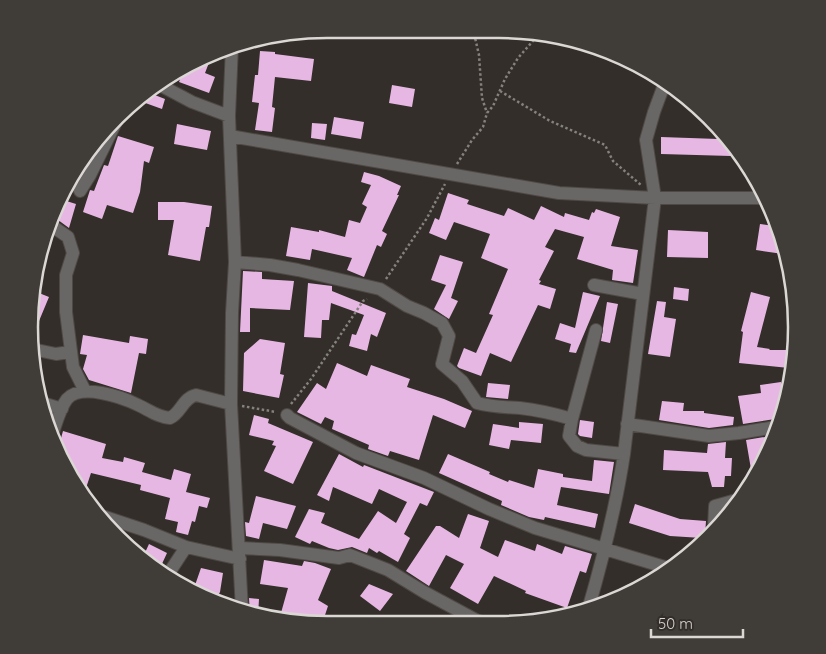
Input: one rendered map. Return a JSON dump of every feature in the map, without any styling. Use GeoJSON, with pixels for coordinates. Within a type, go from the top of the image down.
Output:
{"type":"FeatureCollection","features":[{"type":"Feature","properties":{"kind":"street"},"geometry":{"type":"LineString","coordinates":[[232,54],[229,116],[236,262],[232,313],[232,404],[242,604]]}},
{"type":"Feature","properties":{"kind":"street"},"geometry":{"type":"LineString","coordinates":[[164,87],[192,102],[229,116]]}},
{"type":"Feature","properties":{"kind":"street"},"geometry":{"type":"LineString","coordinates":[[590,602],[606,548],[624,454],[655,198],[646,140],[663,88]]}},
{"type":"Feature","properties":{"kind":"street"},"geometry":{"type":"LineString","coordinates":[[80,190],[90,175],[109,136]]}},
{"type":"Feature","properties":{"kind":"street"},"geometry":{"type":"LineString","coordinates":[[230,136],[559,193],[655,198],[758,198]]}},
{"type":"Feature","properties":{"kind":"street"},"geometry":{"type":"LineString","coordinates":[[55,228],[68,237],[73,253],[66,275],[66,312],[73,367],[85,392]]}},
{"type":"Feature","properties":{"kind":"street"},"geometry":{"type":"LineString","coordinates":[[236,262],[279,267],[380,289],[407,306],[442,323],[449,336],[442,364],[462,381],[477,403],[491,407],[543,412],[572,419]]}},
{"type":"Feature","properties":{"kind":"street"},"geometry":{"type":"LineString","coordinates":[[594,285],[643,294]]}},
{"type":"Feature","properties":{"kind":"street"},"geometry":{"type":"LineString","coordinates":[[596,330],[569,436],[577,446],[586,450],[624,454]]}},
{"type":"Feature","properties":{"kind":"street"},"geometry":{"type":"LineString","coordinates":[[38,350],[56,354],[70,352]]}},
{"type":"Feature","properties":{"kind":"street"},"geometry":{"type":"LineString","coordinates":[[55,426],[62,409],[74,393],[102,392],[138,404],[152,413],[170,418],[175,416],[187,400],[196,395],[232,404]]}},
{"type":"Feature","properties":{"kind":"street"},"geometry":{"type":"LineString","coordinates":[[48,405],[62,409]]}},
{"type":"Feature","properties":{"kind":"street"},"geometry":{"type":"LineString","coordinates":[[287,414],[299,423],[356,453],[424,478],[489,509],[535,528],[662,566]]}},
{"type":"Feature","properties":{"kind":"street"},"geometry":{"type":"LineString","coordinates":[[627,424],[709,436],[770,428]]}},
{"type":"Feature","properties":{"kind":"street"},"geometry":{"type":"LineString","coordinates":[[714,521],[715,506],[730,502]]}},
{"type":"Feature","properties":{"kind":"street"},"geometry":{"type":"LineString","coordinates":[[109,518],[186,547],[240,554],[280,550],[339,558],[350,555],[388,570],[469,616]]}},
{"type":"Feature","properties":{"kind":"street"},"geometry":{"type":"LineString","coordinates":[[170,571],[186,547]]}},
{"type":"Feature","properties":{"kind":"path"},"geometry":{"type":"LineString","coordinates":[[475,38],[479,55],[482,98],[487,113]]}},
{"type":"Feature","properties":{"kind":"path"},"geometry":{"type":"LineString","coordinates":[[232,404],[287,414],[296,396],[311,379],[363,301],[380,289],[427,218],[451,174],[472,140],[483,127],[487,113],[493,106],[518,58],[534,40]]}},
{"type":"Feature","properties":{"kind":"path"},"geometry":{"type":"LineString","coordinates":[[500,91],[550,121],[605,145],[613,161],[655,198]]}},
{"type":"Feature","properties":{"kind":"building"},"geometry":{"type":"Polygon","coordinates":[[[260,51],[314,59],[311,81],[275,77],[272,107],[275,108],[272,132],[255,130],[259,103],[252,102],[255,75],[258,75],[260,51]]]}},
{"type":"Feature","properties":{"kind":"building"},"geometry":{"type":"Polygon","coordinates":[[[209,63],[205,73],[215,77],[209,93],[179,82],[181,77],[209,63]]]}},
{"type":"Feature","properties":{"kind":"building"},"geometry":{"type":"Polygon","coordinates":[[[392,85],[415,89],[412,107],[389,103],[392,85]]]}},
{"type":"Feature","properties":{"kind":"building"},"geometry":{"type":"Polygon","coordinates":[[[154,95],[165,99],[162,109],[144,103],[154,95]]]}},
{"type":"Feature","properties":{"kind":"building"},"geometry":{"type":"Polygon","coordinates":[[[334,117],[364,122],[361,139],[331,134],[334,117]]]}},
{"type":"Feature","properties":{"kind":"building"},"geometry":{"type":"Polygon","coordinates":[[[312,123],[327,124],[325,140],[311,138],[312,123]]]}},
{"type":"Feature","properties":{"kind":"building"},"geometry":{"type":"Polygon","coordinates":[[[177,124],[211,131],[207,150],[174,144],[177,124]]]}},
{"type":"Feature","properties":{"kind":"building"},"geometry":{"type":"Polygon","coordinates":[[[118,136],[154,147],[149,163],[144,161],[140,192],[133,213],[107,205],[102,219],[83,212],[90,190],[94,191],[104,165],[108,166],[118,136]]]}},
{"type":"Feature","properties":{"kind":"building"},"geometry":{"type":"Polygon","coordinates":[[[661,137],[718,139],[718,137],[731,156],[661,154],[661,137]]]}},
{"type":"Feature","properties":{"kind":"building"},"geometry":{"type":"Polygon","coordinates":[[[364,172],[379,176],[401,186],[397,195],[399,195],[382,231],[387,234],[381,247],[377,245],[364,277],[347,270],[352,258],[312,249],[310,260],[286,256],[291,227],[319,232],[319,230],[345,237],[349,220],[360,223],[367,207],[362,204],[371,185],[361,182],[364,172]]]}},
{"type":"Feature","properties":{"kind":"building"},"geometry":{"type":"Polygon","coordinates":[[[448,193],[469,200],[467,204],[504,216],[508,208],[534,220],[541,206],[564,217],[565,213],[589,220],[592,212],[594,213],[596,209],[620,217],[611,246],[638,250],[633,283],[612,280],[613,270],[577,259],[584,237],[555,229],[545,247],[554,251],[539,280],[541,281],[539,284],[556,289],[550,309],[538,305],[511,362],[490,353],[481,376],[459,368],[457,366],[464,348],[476,353],[493,315],[489,314],[508,269],[481,258],[490,234],[454,222],[446,240],[429,233],[435,218],[439,220],[448,193]]]}},
{"type":"Feature","properties":{"kind":"building"},"geometry":{"type":"Polygon","coordinates":[[[66,201],[76,204],[69,228],[58,220],[66,201]]]}},
{"type":"Feature","properties":{"kind":"building"},"geometry":{"type":"Polygon","coordinates":[[[158,202],[184,202],[212,206],[209,227],[206,227],[200,261],[168,255],[174,220],[158,220],[158,202]]]}},
{"type":"Feature","properties":{"kind":"building"},"geometry":{"type":"Polygon","coordinates":[[[760,224],[770,225],[779,253],[756,250],[760,224]]]}},
{"type":"Feature","properties":{"kind":"building"},"geometry":{"type":"Polygon","coordinates":[[[668,230],[708,232],[708,258],[667,257],[668,230]]]}},
{"type":"Feature","properties":{"kind":"building"},"geometry":{"type":"Polygon","coordinates":[[[440,255],[463,262],[451,298],[458,301],[449,319],[434,309],[446,285],[431,280],[440,255]]]}},
{"type":"Feature","properties":{"kind":"building"},"geometry":{"type":"Polygon","coordinates":[[[243,271],[262,272],[262,279],[294,281],[290,310],[250,308],[250,332],[240,332],[243,271]]]}},
{"type":"Feature","properties":{"kind":"building"},"geometry":{"type":"Polygon","coordinates":[[[308,283],[332,286],[332,291],[386,313],[377,337],[371,334],[367,351],[349,346],[352,334],[356,335],[364,315],[331,303],[329,320],[322,320],[321,338],[304,337],[308,283]]]}},
{"type":"Feature","properties":{"kind":"building"},"geometry":{"type":"Polygon","coordinates":[[[674,287],[689,289],[688,301],[673,299],[674,287]]]}},
{"type":"Feature","properties":{"kind":"building"},"geometry":{"type":"Polygon","coordinates":[[[583,292],[600,296],[576,353],[569,352],[571,344],[555,339],[560,323],[575,328],[583,292]]]}},
{"type":"Feature","properties":{"kind":"building"},"geometry":{"type":"Polygon","coordinates":[[[751,292],[770,297],[757,347],[769,350],[788,350],[786,368],[739,363],[743,332],[741,331],[751,292]]]}},
{"type":"Feature","properties":{"kind":"building"},"geometry":{"type":"Polygon","coordinates":[[[40,293],[49,297],[39,321],[38,308],[40,293]]]}},
{"type":"Feature","properties":{"kind":"building"},"geometry":{"type":"Polygon","coordinates":[[[657,301],[666,302],[664,317],[676,319],[670,357],[648,354],[657,301]]]}},
{"type":"Feature","properties":{"kind":"building"},"geometry":{"type":"Polygon","coordinates":[[[607,302],[618,304],[610,343],[601,341],[607,302]]]}},
{"type":"Feature","properties":{"kind":"building"},"geometry":{"type":"Polygon","coordinates":[[[83,335],[129,343],[130,336],[148,339],[146,354],[139,353],[131,393],[89,380],[83,369],[87,355],[80,354],[83,335]]]}},
{"type":"Feature","properties":{"kind":"building"},"geometry":{"type":"Polygon","coordinates":[[[260,339],[285,343],[280,374],[284,375],[279,398],[243,391],[244,353],[260,339]]]}},
{"type":"Feature","properties":{"kind":"building"},"geometry":{"type":"Polygon","coordinates":[[[337,363],[367,376],[371,365],[410,379],[407,387],[444,399],[472,411],[465,428],[433,415],[419,460],[390,451],[388,456],[368,449],[369,445],[332,429],[334,421],[325,417],[321,424],[297,412],[317,383],[326,389],[337,363]]]}},
{"type":"Feature","properties":{"kind":"building"},"geometry":{"type":"Polygon","coordinates":[[[781,382],[782,388],[773,419],[743,424],[738,396],[761,393],[760,385],[781,382]]]}},
{"type":"Feature","properties":{"kind":"building"},"geometry":{"type":"Polygon","coordinates":[[[488,383],[510,385],[508,399],[486,397],[488,383]]]}},
{"type":"Feature","properties":{"kind":"building"},"geometry":{"type":"Polygon","coordinates":[[[662,401],[684,403],[683,411],[704,411],[704,413],[734,417],[733,425],[709,428],[659,420],[662,401]]]}},
{"type":"Feature","properties":{"kind":"building"},"geometry":{"type":"Polygon","coordinates":[[[254,415],[269,419],[268,423],[313,442],[293,484],[264,471],[276,446],[272,445],[274,441],[249,435],[254,415]]]}},
{"type":"Feature","properties":{"kind":"building"},"geometry":{"type":"Polygon","coordinates":[[[580,420],[594,422],[592,438],[578,434],[580,420]]]}},
{"type":"Feature","properties":{"kind":"building"},"geometry":{"type":"Polygon","coordinates":[[[519,422],[543,424],[541,443],[511,440],[509,449],[489,445],[493,424],[519,428],[519,422]]]}},
{"type":"Feature","properties":{"kind":"building"},"geometry":{"type":"Polygon","coordinates":[[[63,431],[106,444],[102,458],[123,462],[124,457],[145,463],[142,472],[171,480],[174,469],[191,474],[186,492],[210,498],[207,508],[199,506],[195,522],[192,521],[188,535],[176,532],[178,522],[165,519],[170,498],[140,490],[141,485],[91,473],[86,488],[67,455],[61,440],[63,431]]]}},
{"type":"Feature","properties":{"kind":"building"},"geometry":{"type":"Polygon","coordinates":[[[766,437],[751,470],[746,440],[766,437]]]}},
{"type":"Feature","properties":{"kind":"building"},"geometry":{"type":"Polygon","coordinates":[[[726,442],[725,458],[732,458],[731,476],[725,476],[724,487],[712,487],[708,472],[663,470],[664,450],[707,453],[708,444],[726,442]]]}},
{"type":"Feature","properties":{"kind":"building"},"geometry":{"type":"Polygon","coordinates":[[[339,454],[363,467],[364,465],[434,492],[427,506],[420,503],[404,534],[410,538],[398,562],[379,551],[377,553],[369,548],[367,553],[352,547],[338,550],[312,541],[310,544],[295,537],[309,509],[325,513],[321,523],[359,539],[378,511],[396,523],[407,502],[379,489],[372,504],[333,487],[329,501],[317,495],[339,454]]]}},
{"type":"Feature","properties":{"kind":"building"},"geometry":{"type":"Polygon","coordinates":[[[448,454],[508,482],[509,480],[534,488],[538,469],[563,474],[563,477],[592,481],[594,460],[614,462],[609,494],[561,487],[557,505],[598,514],[595,528],[545,517],[544,520],[529,517],[501,505],[502,501],[439,473],[448,454]]]}},
{"type":"Feature","properties":{"kind":"building"},"geometry":{"type":"Polygon","coordinates":[[[256,496],[296,506],[287,529],[263,523],[259,539],[246,536],[245,522],[249,523],[256,496]]]}},
{"type":"Feature","properties":{"kind":"building"},"geometry":{"type":"Polygon","coordinates":[[[635,504],[680,519],[706,521],[705,531],[698,538],[670,536],[629,523],[635,504]]]}},
{"type":"Feature","properties":{"kind":"building"},"geometry":{"type":"Polygon","coordinates":[[[468,514],[489,521],[480,548],[498,557],[505,540],[535,551],[537,544],[562,554],[565,546],[592,554],[586,573],[580,571],[567,608],[525,593],[526,591],[494,576],[478,604],[450,588],[464,564],[446,555],[429,586],[406,571],[436,526],[440,526],[459,538],[468,514]]]}},
{"type":"Feature","properties":{"kind":"building"},"geometry":{"type":"Polygon","coordinates":[[[149,544],[167,553],[162,565],[145,552],[149,544]]]}},
{"type":"Feature","properties":{"kind":"building"},"geometry":{"type":"Polygon","coordinates":[[[264,560],[302,566],[304,561],[331,569],[318,600],[328,606],[325,616],[281,613],[288,588],[260,584],[264,560]]]}},
{"type":"Feature","properties":{"kind":"building"},"geometry":{"type":"Polygon","coordinates":[[[201,568],[223,573],[218,595],[195,585],[201,568]]]}},
{"type":"Feature","properties":{"kind":"building"},"geometry":{"type":"Polygon","coordinates":[[[369,584],[393,594],[380,611],[360,596],[369,584]]]}},
{"type":"Feature","properties":{"kind":"building"},"geometry":{"type":"Polygon","coordinates":[[[249,598],[259,599],[258,608],[250,606],[249,598]]]}}]}
